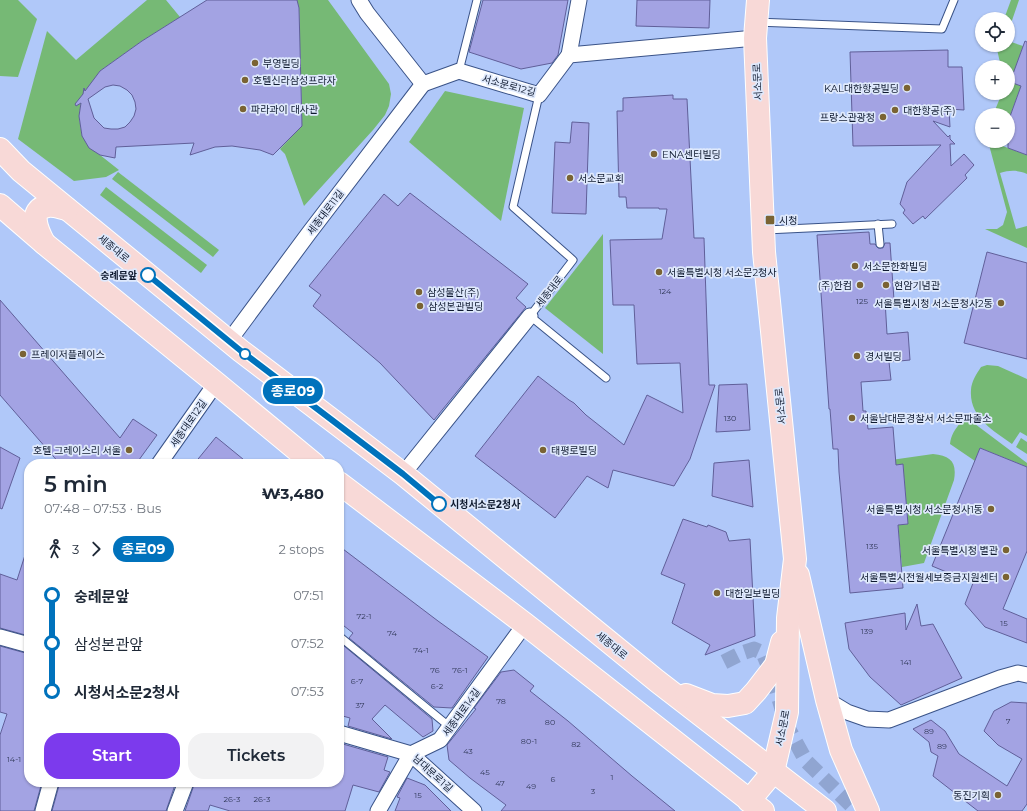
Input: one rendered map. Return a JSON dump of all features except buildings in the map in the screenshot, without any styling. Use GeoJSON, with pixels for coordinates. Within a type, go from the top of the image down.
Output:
{"type":"FeatureCollection","features":[{"type":"Feature","properties":{"kind":"main road","name":"서소문로"},"geometry":{"type":"LineString","coordinates":[[751,808],[773,772],[787,712],[788,618],[795,559],[764,252],[755,30],[758,0]]}},
{"type":"Feature","properties":{"kind":"main road","name":"세종대로"},"geometry":{"type":"LineString","coordinates":[[0,149],[20,171],[229,341],[403,474],[657,681],[825,811]]}},
{"type":"Feature","properties":{"kind":"main road"},"geometry":{"type":"LineString","coordinates":[[0,205],[45,244],[216,383],[305,459]]}},
{"type":"Feature","properties":{"kind":"main road"},"geometry":{"type":"LineString","coordinates":[[45,244],[38,231],[35,219],[38,212],[41,208],[48,206],[67,209]]}},
{"type":"Feature","properties":{"kind":"main road"},"geometry":{"type":"LineString","coordinates":[[344,487],[525,624],[751,808]]}},
{"type":"Feature","properties":{"kind":"main road"},"geometry":{"type":"LineString","coordinates":[[795,559],[827,700],[841,750],[868,811]]}},
{"type":"Feature","properties":{"kind":"main road"},"geometry":{"type":"LineString","coordinates":[[657,681],[687,696],[712,705],[728,706],[745,703],[776,665],[788,618]]}},
{"type":"Feature","properties":{"kind":"street"},"geometry":{"type":"LineString","coordinates":[[358,0],[423,84],[459,71]]}},
{"type":"Feature","properties":{"kind":"street"},"geometry":{"type":"LineString","coordinates":[[579,0],[569,55],[755,30]]}},
{"type":"Feature","properties":{"kind":"street","name":"서소문로12길"},"geometry":{"type":"LineString","coordinates":[[459,71],[539,95],[569,55]]}},
{"type":"Feature","properties":{"kind":"street","name":"세종대로11길"},"geometry":{"type":"LineString","coordinates":[[229,341],[309,232],[423,84]]}},
{"type":"Feature","properties":{"kind":"street","name":"세종대로"},"geometry":{"type":"LineString","coordinates":[[403,474],[530,316]]}},
{"type":"Feature","properties":{"kind":"street","name":"세종대로12길"},"geometry":{"type":"LineString","coordinates":[[163,459],[216,383]]}},
{"type":"Feature","properties":{"kind":"street","name":"세종대로14길"},"geometry":{"type":"LineString","coordinates":[[411,754],[440,740],[525,624]]}},
{"type":"Feature","properties":{"kind":"street"},"geometry":{"type":"LineString","coordinates":[[0,637],[24,644]]}},
{"type":"Feature","properties":{"kind":"street"},"geometry":{"type":"LineString","coordinates":[[827,700],[847,712],[867,719],[889,720],[1000,678],[1018,673],[1027,675]]}},
{"type":"Feature","properties":{"kind":"street","name":"남대문로1길"},"geometry":{"type":"LineString","coordinates":[[344,734],[411,754],[474,811]]}},
{"type":"Feature","properties":{"kind":"street"},"geometry":{"type":"LineString","coordinates":[[378,811],[411,754]]}},
{"type":"Feature","properties":{"kind":"street"},"geometry":{"type":"LineString","coordinates":[[44,811],[50,787]]}},
{"type":"Feature","properties":{"kind":"street"},"geometry":{"type":"LineString","coordinates":[[175,811],[184,787]]}},
{"type":"Feature","properties":{"kind":"lane"},"geometry":{"type":"LineString","coordinates":[[459,71],[477,0]]}},
{"type":"Feature","properties":{"kind":"lane"},"geometry":{"type":"LineString","coordinates":[[755,30],[942,29],[954,0]]}},
{"type":"Feature","properties":{"kind":"lane","name":"세종대로"},"geometry":{"type":"LineString","coordinates":[[530,316],[573,260],[513,207],[539,95]]}},
{"type":"Feature","properties":{"kind":"lane"},"geometry":{"type":"LineString","coordinates":[[878,224],[880,244]]}},
{"type":"Feature","properties":{"kind":"lane"},"geometry":{"type":"LineString","coordinates":[[764,230],[892,224]]}},
{"type":"Feature","properties":{"kind":"lane"},"geometry":{"type":"LineString","coordinates":[[530,316],[606,378]]}},
{"type":"Feature","properties":{"kind":"lane"},"geometry":{"type":"LineString","coordinates":[[344,640],[450,727]]}},
{"type":"Feature","properties":{"kind":"green space"},"geometry":{"type":"Polygon","coordinates":[[[0,0],[18,0],[37,19],[18,77],[0,76],[0,0]]]}},
{"type":"Feature","properties":{"kind":"green space"},"geometry":{"type":"Polygon","coordinates":[[[147,0],[166,0],[180,17],[142,41],[100,71],[81,102],[79,117],[82,136],[100,155],[119,170],[106,177],[74,181],[18,139],[47,31],[76,60],[147,0]]]}},
{"type":"Feature","properties":{"kind":"green space"},"geometry":{"type":"Polygon","coordinates":[[[296,0],[328,0],[389,84],[391,94],[389,106],[385,115],[304,206],[285,154],[280,149],[299,129],[302,121],[299,8],[296,0]]]}},
{"type":"Feature","properties":{"kind":"green space"},"geometry":{"type":"Polygon","coordinates":[[[1011,0],[1019,0],[1015,12],[1007,12],[1011,0]]]}},
{"type":"Feature","properties":{"kind":"green space"},"geometry":{"type":"Polygon","coordinates":[[[1015,43],[1023,46],[1015,70],[1015,60],[999,60],[998,52],[1015,52],[1015,43]]]}},
{"type":"Feature","properties":{"kind":"green space"},"geometry":{"type":"Polygon","coordinates":[[[1015,84],[1021,86],[1013,108],[996,108],[999,100],[1015,100],[1015,84]]]}},
{"type":"Feature","properties":{"kind":"green space"},"geometry":{"type":"Polygon","coordinates":[[[445,91],[524,108],[501,221],[409,142],[445,91]]]}},
{"type":"Feature","properties":{"kind":"green space"},"geometry":{"type":"Polygon","coordinates":[[[990,148],[1008,148],[1027,155],[1027,174],[1014,171],[1000,173],[1016,229],[1027,226],[1027,248],[985,229],[997,229],[1003,225],[1007,212],[990,148]]]}},
{"type":"Feature","properties":{"kind":"green space"},"geometry":{"type":"Polygon","coordinates":[[[118,172],[219,250],[213,257],[112,179],[118,172]]]}},
{"type":"Feature","properties":{"kind":"green space"},"geometry":{"type":"Polygon","coordinates":[[[106,187],[207,265],[201,273],[100,195],[106,187]]]}},
{"type":"Feature","properties":{"kind":"green space"},"geometry":{"type":"Polygon","coordinates":[[[603,234],[603,354],[545,308],[603,234]]]}},
{"type":"Feature","properties":{"kind":"green space"},"geometry":{"type":"Polygon","coordinates":[[[987,365],[998,366],[1027,379],[1027,436],[1020,432],[1012,444],[984,422],[974,408],[971,399],[971,390],[974,378],[981,367],[987,365]]]}},
{"type":"Feature","properties":{"kind":"green space"},"geometry":{"type":"Polygon","coordinates":[[[961,422],[975,424],[1027,463],[1027,467],[980,448],[975,461],[950,444],[954,432],[961,422]]]}},
{"type":"Feature","properties":{"kind":"green space"},"geometry":{"type":"Polygon","coordinates":[[[1021,438],[1027,442],[1027,454],[1016,447],[1021,438]]]}},
{"type":"Feature","properties":{"kind":"green space"},"geometry":{"type":"Polygon","coordinates":[[[933,454],[944,456],[951,461],[955,469],[954,480],[924,563],[902,567],[898,525],[908,524],[903,465],[891,465],[891,460],[933,454]]]}},
{"type":"Feature","properties":{"kind":"tunnel"},"geometry":{"type":"LineString","coordinates":[[724,662],[754,649],[763,653],[772,675],[787,726],[806,761],[857,811]]}},
{"type":"Feature","properties":{"kind":"bus line","name":"종로09"},"geometry":{"type":"LineString","coordinates":[[148,275],[241,351],[403,474],[439,504]]}},
{"type":"Feature","properties":{"kind":"place","name":"부영빌딩"},"geometry":{"type":"Point","coordinates":[255,63]}},
{"type":"Feature","properties":{"kind":"place","name":"호텔신라삼성프라자"},"geometry":{"type":"Point","coordinates":[245,80]}},
{"type":"Feature","properties":{"kind":"place","name":"KAL대한항공빌딩"},"geometry":{"type":"Point","coordinates":[907,88]}},
{"type":"Feature","properties":{"kind":"place","name":"파라과이 대사관"},"geometry":{"type":"Point","coordinates":[243,109]}},
{"type":"Feature","properties":{"kind":"place","name":"대한항공(주)"},"geometry":{"type":"Point","coordinates":[895,110]}},
{"type":"Feature","properties":{"kind":"place","name":"프랑스관광청"},"geometry":{"type":"Point","coordinates":[883,117]}},
{"type":"Feature","properties":{"kind":"place","name":"ENA센터빌딩"},"geometry":{"type":"Point","coordinates":[654,154]}},
{"type":"Feature","properties":{"kind":"place","name":"서소문교회"},"geometry":{"type":"Point","coordinates":[570,178]}},
{"type":"Feature","properties":{"kind":"place","name":"시청"},"geometry":{"type":"Point","coordinates":[770,220]}},
{"type":"Feature","properties":{"kind":"place","name":"서소문한화빌딩"},"geometry":{"type":"Point","coordinates":[855,266]}},
{"type":"Feature","properties":{"kind":"place","name":"서울특별시청 서소문2청사"},"geometry":{"type":"Point","coordinates":[659,272]}},
{"type":"Feature","properties":{"kind":"place","name":"숭례문앞"},"geometry":{"type":"Point","coordinates":[148,275]}},
{"type":"Feature","properties":{"kind":"place","name":"(주)한컴"},"geometry":{"type":"Point","coordinates":[860,285]}},
{"type":"Feature","properties":{"kind":"place","name":"현암기념관"},"geometry":{"type":"Point","coordinates":[886,285]}},
{"type":"Feature","properties":{"kind":"place","name":"삼성물산(주)"},"geometry":{"type":"Point","coordinates":[419,292]}},
{"type":"Feature","properties":{"kind":"place","name":"서울특별시청 서소문청사2동"},"geometry":{"type":"Point","coordinates":[1001,303]}},
{"type":"Feature","properties":{"kind":"place","name":"삼성본관빌딩"},"geometry":{"type":"Point","coordinates":[420,306]}},
{"type":"Feature","properties":{"kind":"place","name":"프레이저플레이스"},"geometry":{"type":"Point","coordinates":[23,354]}},
{"type":"Feature","properties":{"kind":"place","name":"경서빌딩"},"geometry":{"type":"Point","coordinates":[857,356]}},
{"type":"Feature","properties":{"kind":"place","name":"서울남대문경찰서 서소문파출소"},"geometry":{"type":"Point","coordinates":[852,418]}},
{"type":"Feature","properties":{"kind":"place","name":"호텔 그레이스리 서울"},"geometry":{"type":"Point","coordinates":[129,450]}},
{"type":"Feature","properties":{"kind":"place","name":"태평로빌딩"},"geometry":{"type":"Point","coordinates":[543,450]}},
{"type":"Feature","properties":{"kind":"place","name":"시청서소문2청사"},"geometry":{"type":"Point","coordinates":[439,504]}},
{"type":"Feature","properties":{"kind":"place","name":"서울특별시청 서소문청사1동"},"geometry":{"type":"Point","coordinates":[991,509]}},
{"type":"Feature","properties":{"kind":"place","name":"서울특별시청 별관"},"geometry":{"type":"Point","coordinates":[1006,550]}},
{"type":"Feature","properties":{"kind":"place","name":"서울특별시전월세보증금지원센터"},"geometry":{"type":"Point","coordinates":[1006,577]}},
{"type":"Feature","properties":{"kind":"place","name":"대한일보빌딩"},"geometry":{"type":"Point","coordinates":[717,593]}},
{"type":"Feature","properties":{"kind":"place","name":"동진기획"},"geometry":{"type":"Point","coordinates":[998,795]}}]}
